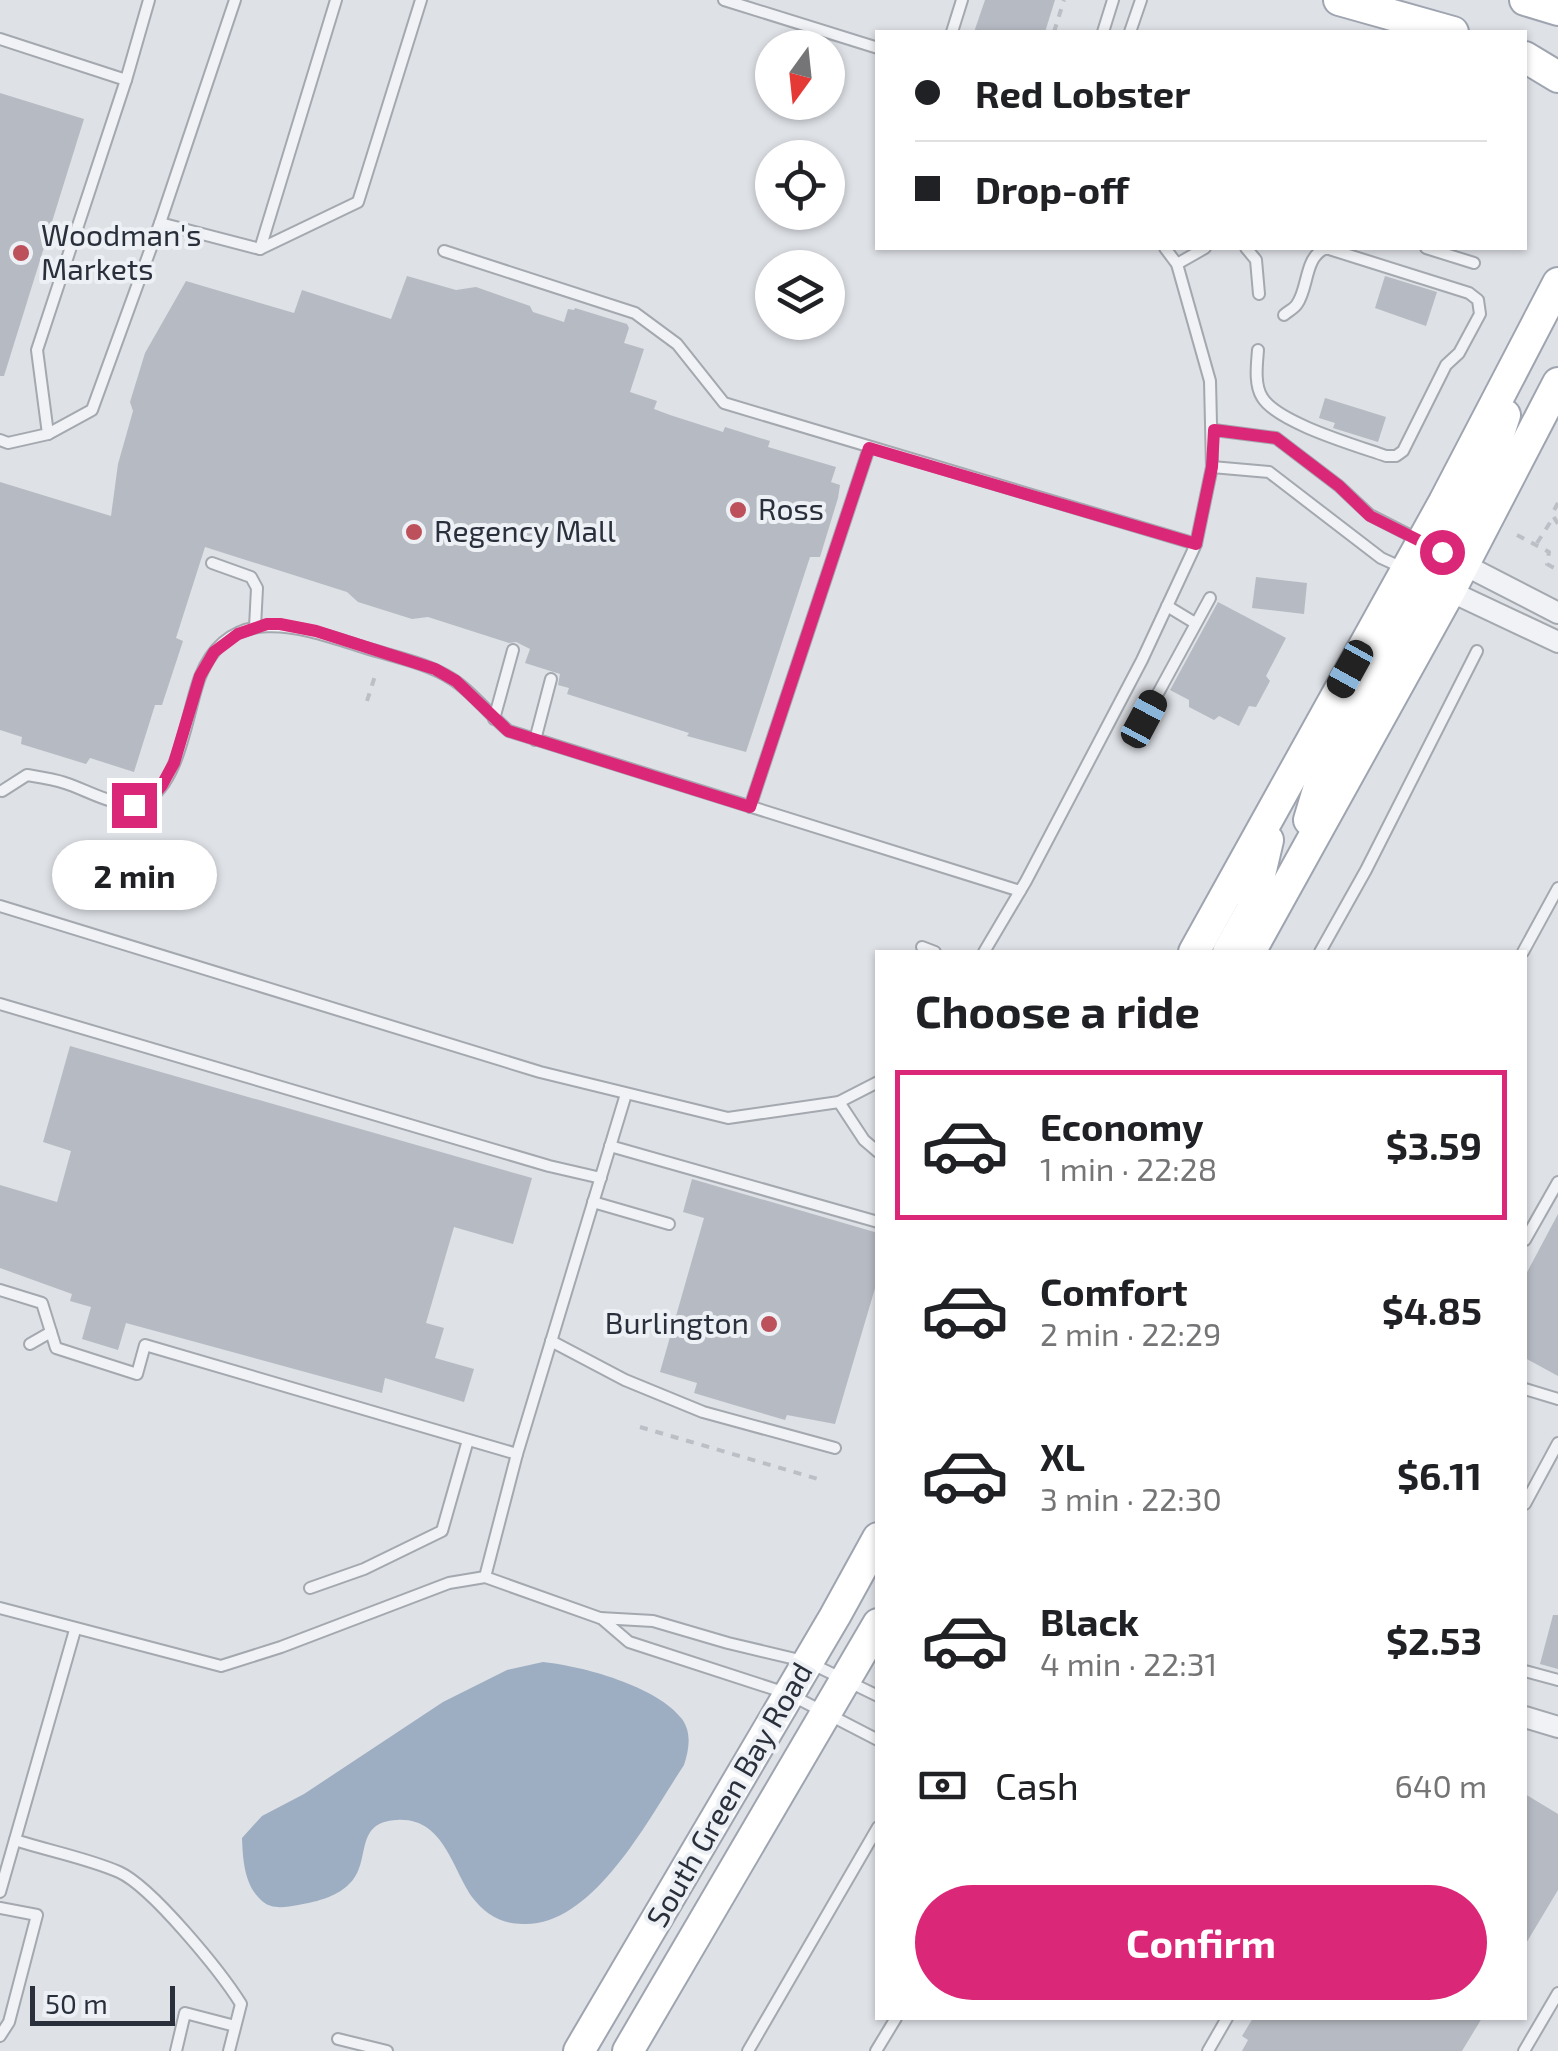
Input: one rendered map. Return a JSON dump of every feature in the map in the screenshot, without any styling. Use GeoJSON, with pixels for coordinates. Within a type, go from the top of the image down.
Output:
{"type":"FeatureCollection","features":[{"type":"Feature","properties":{"kind":"main road"},"geometry":{"type":"LineString","coordinates":[[1339,0],[1446,30]]}},
{"type":"Feature","properties":{"kind":"main road"},"geometry":{"type":"LineString","coordinates":[[1525,0],[1558,10]]}},
{"type":"Feature","properties":{"kind":"main road"},"geometry":{"type":"LineString","coordinates":[[1527,55],[1558,62]]}},
{"type":"Feature","properties":{"kind":"main road"},"geometry":{"type":"LineString","coordinates":[[1527,56],[1558,77]]}},
{"type":"Feature","properties":{"kind":"main road"},"geometry":{"type":"LineString","coordinates":[[1251,950],[1289,882],[1435,566],[1534,330],[1558,284]]}},
{"type":"Feature","properties":{"kind":"main road"},"geometry":{"type":"LineString","coordinates":[[1195,950],[1276,803],[1558,383]]}},
{"type":"Feature","properties":{"kind":"main road"},"geometry":{"type":"LineString","coordinates":[[1229,950],[1252,909],[1276,803]]}},
{"type":"Feature","properties":{"kind":"main road","name":"South Green Bay Road"},"geometry":{"type":"LineString","coordinates":[[830,1672],[875,1546]]}},
{"type":"Feature","properties":{"kind":"main road"},"geometry":{"type":"LineString","coordinates":[[807,1703],[875,1601]]}},
{"type":"Feature","properties":{"kind":"main road","name":"South Green Bay Road"},"geometry":{"type":"LineString","coordinates":[[579,2051],[807,1703],[830,1672],[875,1627]]}},
{"type":"Feature","properties":{"kind":"main road","name":"South Green Bay Road"},"geometry":{"type":"LineString","coordinates":[[628,2051],[682,1960],[719,1865],[797,1735],[807,1703]]}},
{"type":"Feature","properties":{"kind":"street"},"geometry":{"type":"LineString","coordinates":[[1435,566],[1558,613]]}},
{"type":"Feature","properties":{"kind":"street"},"geometry":{"type":"LineString","coordinates":[[1435,566],[1558,642]]}},
{"type":"Feature","properties":{"kind":"street"},"geometry":{"type":"LineString","coordinates":[[1527,1718],[1558,1727]]}},
{"type":"Feature","properties":{"kind":"lane"},"geometry":{"type":"LineString","coordinates":[[48,434],[37,350],[149,0]]}},
{"type":"Feature","properties":{"kind":"lane"},"geometry":{"type":"LineString","coordinates":[[0,440],[8,443],[48,434],[92,410],[234,0]]}},
{"type":"Feature","properties":{"kind":"lane"},"geometry":{"type":"LineString","coordinates":[[260,249],[336,0]]}},
{"type":"Feature","properties":{"kind":"lane"},"geometry":{"type":"LineString","coordinates":[[160,222],[260,249],[358,202],[421,0]]}},
{"type":"Feature","properties":{"kind":"lane"},"geometry":{"type":"LineString","coordinates":[[724,0],[875,47]]}},
{"type":"Feature","properties":{"kind":"lane"},"geometry":{"type":"LineString","coordinates":[[953,30],[962,0]]}},
{"type":"Feature","properties":{"kind":"lane"},"geometry":{"type":"LineString","coordinates":[[1103,30],[1113,0]]}},
{"type":"Feature","properties":{"kind":"lane"},"geometry":{"type":"LineString","coordinates":[[1131,30],[1141,0]]}},
{"type":"Feature","properties":{"kind":"lane"},"geometry":{"type":"LineString","coordinates":[[957,18],[970,22]]}},
{"type":"Feature","properties":{"kind":"lane"},"geometry":{"type":"LineString","coordinates":[[0,39],[126,80]]}},
{"type":"Feature","properties":{"kind":"lane"},"geometry":{"type":"LineString","coordinates":[[985,950],[1020,891],[1168,606],[1196,544],[1212,467],[1210,381],[1176,264],[1166,250]]}},
{"type":"Feature","properties":{"kind":"lane"},"geometry":{"type":"LineString","coordinates":[[1176,264],[1202,250]]}},
{"type":"Feature","properties":{"kind":"lane"},"geometry":{"type":"LineString","coordinates":[[1248,250],[1256,260],[1259,294]]}},
{"type":"Feature","properties":{"kind":"lane"},"geometry":{"type":"LineString","coordinates":[[1284,315],[1297,304],[1321,250]]}},
{"type":"Feature","properties":{"kind":"lane"},"geometry":{"type":"LineString","coordinates":[[1258,350],[1256,371],[1261,396],[1271,407],[1319,434],[1386,456],[1403,451],[1446,365],[1459,353],[1480,314],[1478,300],[1469,293],[1332,250]]}},
{"type":"Feature","properties":{"kind":"lane"},"geometry":{"type":"LineString","coordinates":[[1432,250],[1474,264]]}},
{"type":"Feature","properties":{"kind":"lane"},"geometry":{"type":"LineString","coordinates":[[444,251],[635,314],[678,344],[704,382],[724,402],[1196,544]]}},
{"type":"Feature","properties":{"kind":"lane"},"geometry":{"type":"LineString","coordinates":[[1214,430],[1276,438],[1435,566]]}},
{"type":"Feature","properties":{"kind":"lane"},"geometry":{"type":"LineString","coordinates":[[750,807],[869,448]]}},
{"type":"Feature","properties":{"kind":"lane"},"geometry":{"type":"LineString","coordinates":[[1212,467],[1268,472],[1381,558],[1435,566]]}},
{"type":"Feature","properties":{"kind":"lane"},"geometry":{"type":"LineString","coordinates":[[212,563],[251,577],[258,588],[255,627]]}},
{"type":"Feature","properties":{"kind":"lane"},"geometry":{"type":"LineString","coordinates":[[1144,719],[1210,598]]}},
{"type":"Feature","properties":{"kind":"lane"},"geometry":{"type":"LineString","coordinates":[[1168,606],[1195,623]]}},
{"type":"Feature","properties":{"kind":"lane"},"geometry":{"type":"LineString","coordinates":[[2,791],[27,775],[61,781],[134,805],[150,799],[174,763],[200,676],[214,652],[238,634],[280,624],[316,631],[435,669],[456,681],[508,731],[1020,891]]}},
{"type":"Feature","properties":{"kind":"lane"},"geometry":{"type":"LineString","coordinates":[[494,719],[514,650]]}},
{"type":"Feature","properties":{"kind":"lane"},"geometry":{"type":"LineString","coordinates":[[1321,950],[1477,651]]}},
{"type":"Feature","properties":{"kind":"lane"},"geometry":{"type":"LineString","coordinates":[[535,740],[551,680]]}},
{"type":"Feature","properties":{"kind":"lane"},"geometry":{"type":"LineString","coordinates":[[1525,950],[1558,888]]}},
{"type":"Feature","properties":{"kind":"lane"},"geometry":{"type":"LineString","coordinates":[[0,906],[540,1072],[728,1118],[839,1102],[874,1084]]}},
{"type":"Feature","properties":{"kind":"lane"},"geometry":{"type":"LineString","coordinates":[[922,947],[929,950]]}},
{"type":"Feature","properties":{"kind":"lane"},"geometry":{"type":"LineString","coordinates":[[0,1004],[600,1178]]}},
{"type":"Feature","properties":{"kind":"lane"},"geometry":{"type":"LineString","coordinates":[[486,1578],[517,1454],[626,1094]]}},
{"type":"Feature","properties":{"kind":"lane"},"geometry":{"type":"LineString","coordinates":[[839,1102],[864,1140],[875,1149]]}},
{"type":"Feature","properties":{"kind":"lane"},"geometry":{"type":"LineString","coordinates":[[610,1146],[875,1221]]}},
{"type":"Feature","properties":{"kind":"lane"},"geometry":{"type":"LineString","coordinates":[[1527,1236],[1558,1182]]}},
{"type":"Feature","properties":{"kind":"lane"},"geometry":{"type":"LineString","coordinates":[[593,1202],[669,1224]]}},
{"type":"Feature","properties":{"kind":"lane"},"geometry":{"type":"LineString","coordinates":[[0,1290],[42,1304],[56,1348],[137,1374],[145,1344],[517,1454]]}},
{"type":"Feature","properties":{"kind":"lane"},"geometry":{"type":"LineString","coordinates":[[30,1344],[51,1332]]}},
{"type":"Feature","properties":{"kind":"lane"},"geometry":{"type":"LineString","coordinates":[[551,1341],[625,1380],[703,1412],[834,1448]]}},
{"type":"Feature","properties":{"kind":"lane"},"geometry":{"type":"LineString","coordinates":[[1527,1390],[1558,1398]]}},
{"type":"Feature","properties":{"kind":"lane"},"geometry":{"type":"LineString","coordinates":[[310,1588],[364,1569],[442,1531],[468,1440]]}},
{"type":"Feature","properties":{"kind":"lane"},"geometry":{"type":"LineString","coordinates":[[1527,1500],[1558,1443]]}},
{"type":"Feature","properties":{"kind":"lane"},"geometry":{"type":"LineString","coordinates":[[0,1608],[220,1666],[449,1583],[486,1578],[600,1618],[653,1620],[830,1672],[875,1694]]}},
{"type":"Feature","properties":{"kind":"lane"},"geometry":{"type":"LineString","coordinates":[[600,1618],[629,1642],[807,1703],[875,1738]]}},
{"type":"Feature","properties":{"kind":"lane"},"geometry":{"type":"LineString","coordinates":[[0,1892],[75,1630]]}},
{"type":"Feature","properties":{"kind":"lane"},"geometry":{"type":"LineString","coordinates":[[1527,1671],[1558,1680]]}},
{"type":"Feature","properties":{"kind":"lane"},"geometry":{"type":"LineString","coordinates":[[748,2051],[875,1832]]}},
{"type":"Feature","properties":{"kind":"lane"},"geometry":{"type":"LineString","coordinates":[[14,1840],[122,1873],[143,1890],[221,1972],[240,2004],[229,2051]]}},
{"type":"Feature","properties":{"kind":"lane"},"geometry":{"type":"LineString","coordinates":[[0,1908],[37,1916],[10,2022],[0,2036]]}},
{"type":"Feature","properties":{"kind":"lane"},"geometry":{"type":"LineString","coordinates":[[1524,2051],[1558,1993]]}},
{"type":"Feature","properties":{"kind":"lane"},"geometry":{"type":"LineString","coordinates":[[176,2051],[185,2012],[235,2026]]}},
{"type":"Feature","properties":{"kind":"lane"},"geometry":{"type":"LineString","coordinates":[[876,2051],[895,2020]]}},
{"type":"Feature","properties":{"kind":"lane"},"geometry":{"type":"LineString","coordinates":[[1208,2051],[1226,2020]]}},
{"type":"Feature","properties":{"kind":"lane"},"geometry":{"type":"LineString","coordinates":[[338,2040],[387,2051]]}},
{"type":"Feature","properties":{"kind":"path"},"geometry":{"type":"LineString","coordinates":[[1055,30],[1064,0]]}},
{"type":"Feature","properties":{"kind":"path"},"geometry":{"type":"LineString","coordinates":[[1536,544],[1558,503]]}},
{"type":"Feature","properties":{"kind":"path"},"geometry":{"type":"LineString","coordinates":[[1553,518],[1558,524]]}},
{"type":"Feature","properties":{"kind":"path"},"geometry":{"type":"LineString","coordinates":[[1517,535],[1550,552],[1547,564],[1558,570]]}},
{"type":"Feature","properties":{"kind":"path"},"geometry":{"type":"LineString","coordinates":[[367,701],[375,676]]}},
{"type":"Feature","properties":{"kind":"path"},"geometry":{"type":"LineString","coordinates":[[640,1427],[818,1478]]}},
{"type":"Feature","properties":{"kind":"water"},"geometry":{"type":"Polygon","coordinates":[[[543,1662],[598,1673],[655,1697],[682,1719],[688,1736],[684,1765],[637,1839],[596,1888],[573,1908],[549,1920],[523,1924],[494,1917],[472,1897],[436,1835],[413,1821],[397,1820],[374,1827],[358,1872],[334,1895],[279,1907],[266,1904],[256,1895],[246,1872],[242,1838],[262,1816],[304,1794],[443,1702],[507,1670],[543,1662]]]}},
{"type":"Feature","properties":{"kind":"building"},"geometry":{"type":"Polygon","coordinates":[[[985,0],[1055,0],[1046,30],[975,30],[985,0]]]}},
{"type":"Feature","properties":{"kind":"building","name":"Woodman's Markets"},"geometry":{"type":"Polygon","coordinates":[[[0,93],[84,119],[4,376],[0,376],[0,93]]]}},
{"type":"Feature","properties":{"kind":"building","name":"Regency Mall"},"geometry":{"type":"Polygon","coordinates":[[[407,276],[456,290],[476,287],[564,322],[568,309],[575,308],[627,324],[624,343],[644,349],[630,392],[657,401],[654,409],[723,432],[725,427],[770,441],[768,447],[836,467],[831,482],[840,485],[838,498],[820,557],[810,557],[746,752],[567,694],[569,688],[558,685],[560,674],[525,663],[530,649],[516,642],[428,617],[412,619],[358,602],[347,592],[205,547],[176,638],[183,641],[162,705],[155,705],[134,772],[90,758],[86,764],[21,744],[22,737],[0,730],[0,482],[111,516],[118,464],[133,411],[130,402],[145,353],[186,281],[294,313],[302,290],[391,319],[407,276]]]}},
{"type":"Feature","properties":{"kind":"building"},"geometry":{"type":"Polygon","coordinates":[[[1385,276],[1437,292],[1426,326],[1375,308],[1385,276]]]}},
{"type":"Feature","properties":{"kind":"building"},"geometry":{"type":"Polygon","coordinates":[[[1325,398],[1386,417],[1378,442],[1333,428],[1335,423],[1319,418],[1325,398]]]}},
{"type":"Feature","properties":{"kind":"building"},"geometry":{"type":"Polygon","coordinates":[[[1256,577],[1307,583],[1304,614],[1252,608],[1256,577]]]}},
{"type":"Feature","properties":{"kind":"building"},"geometry":{"type":"Polygon","coordinates":[[[1218,602],[1286,638],[1266,676],[1270,681],[1256,707],[1249,706],[1239,726],[1219,716],[1214,720],[1189,707],[1189,700],[1170,690],[1218,602]]]}},
{"type":"Feature","properties":{"kind":"building"},"geometry":{"type":"Polygon","coordinates":[[[70,1046],[532,1178],[513,1244],[454,1227],[426,1323],[444,1328],[435,1358],[474,1369],[464,1402],[385,1378],[382,1393],[126,1323],[118,1350],[82,1339],[91,1307],[70,1301],[72,1294],[0,1268],[0,1185],[57,1202],[71,1151],[43,1142],[70,1046]]]}},
{"type":"Feature","properties":{"kind":"building","name":"Burlington"},"geometry":{"type":"Polygon","coordinates":[[[692,1179],[875,1232],[875,1288],[835,1424],[787,1415],[785,1420],[734,1405],[694,1393],[697,1383],[660,1372],[704,1218],[683,1212],[692,1179]]]}},
{"type":"Feature","properties":{"kind":"building"},"geometry":{"type":"Polygon","coordinates":[[[1558,1214],[1558,1376],[1527,1359],[1527,1272],[1558,1214]]]}},
{"type":"Feature","properties":{"kind":"building"},"geometry":{"type":"Polygon","coordinates":[[[1553,1615],[1558,1615],[1558,1669],[1540,1664],[1553,1615]]]}},
{"type":"Feature","properties":{"kind":"building"},"geometry":{"type":"Polygon","coordinates":[[[1527,1795],[1558,1814],[1558,1890],[1527,1942],[1527,1795]]]}},
{"type":"Feature","properties":{"kind":"building"},"geometry":{"type":"Polygon","coordinates":[[[1252,2020],[1481,2020],[1462,2051],[1242,2051],[1248,2040],[1242,2036],[1252,2020]]]}},
{"type":"Feature","properties":{"kind":"place","name":"Woodman's Markets"},"geometry":{"type":"Point","coordinates":[21,253]}},
{"type":"Feature","properties":{"kind":"place","name":"Ross"},"geometry":{"type":"Point","coordinates":[738,510]}},
{"type":"Feature","properties":{"kind":"place","name":"Regency Mall"},"geometry":{"type":"Point","coordinates":[414,532]}},
{"type":"Feature","properties":{"kind":"place","name":"Burlington"},"geometry":{"type":"Point","coordinates":[769,1324]}},
{"type":"Feature","properties":{"kind":"route"},"geometry":{"type":"LineString","coordinates":[[134,805],[150,799],[174,763],[200,676],[214,652],[238,634],[267,624],[280,624],[316,631],[435,669],[456,681],[508,731],[750,807],[869,448],[1196,544],[1212,467],[1214,430],[1276,438],[1339,486],[1370,516],[1442,552]]}}]}
